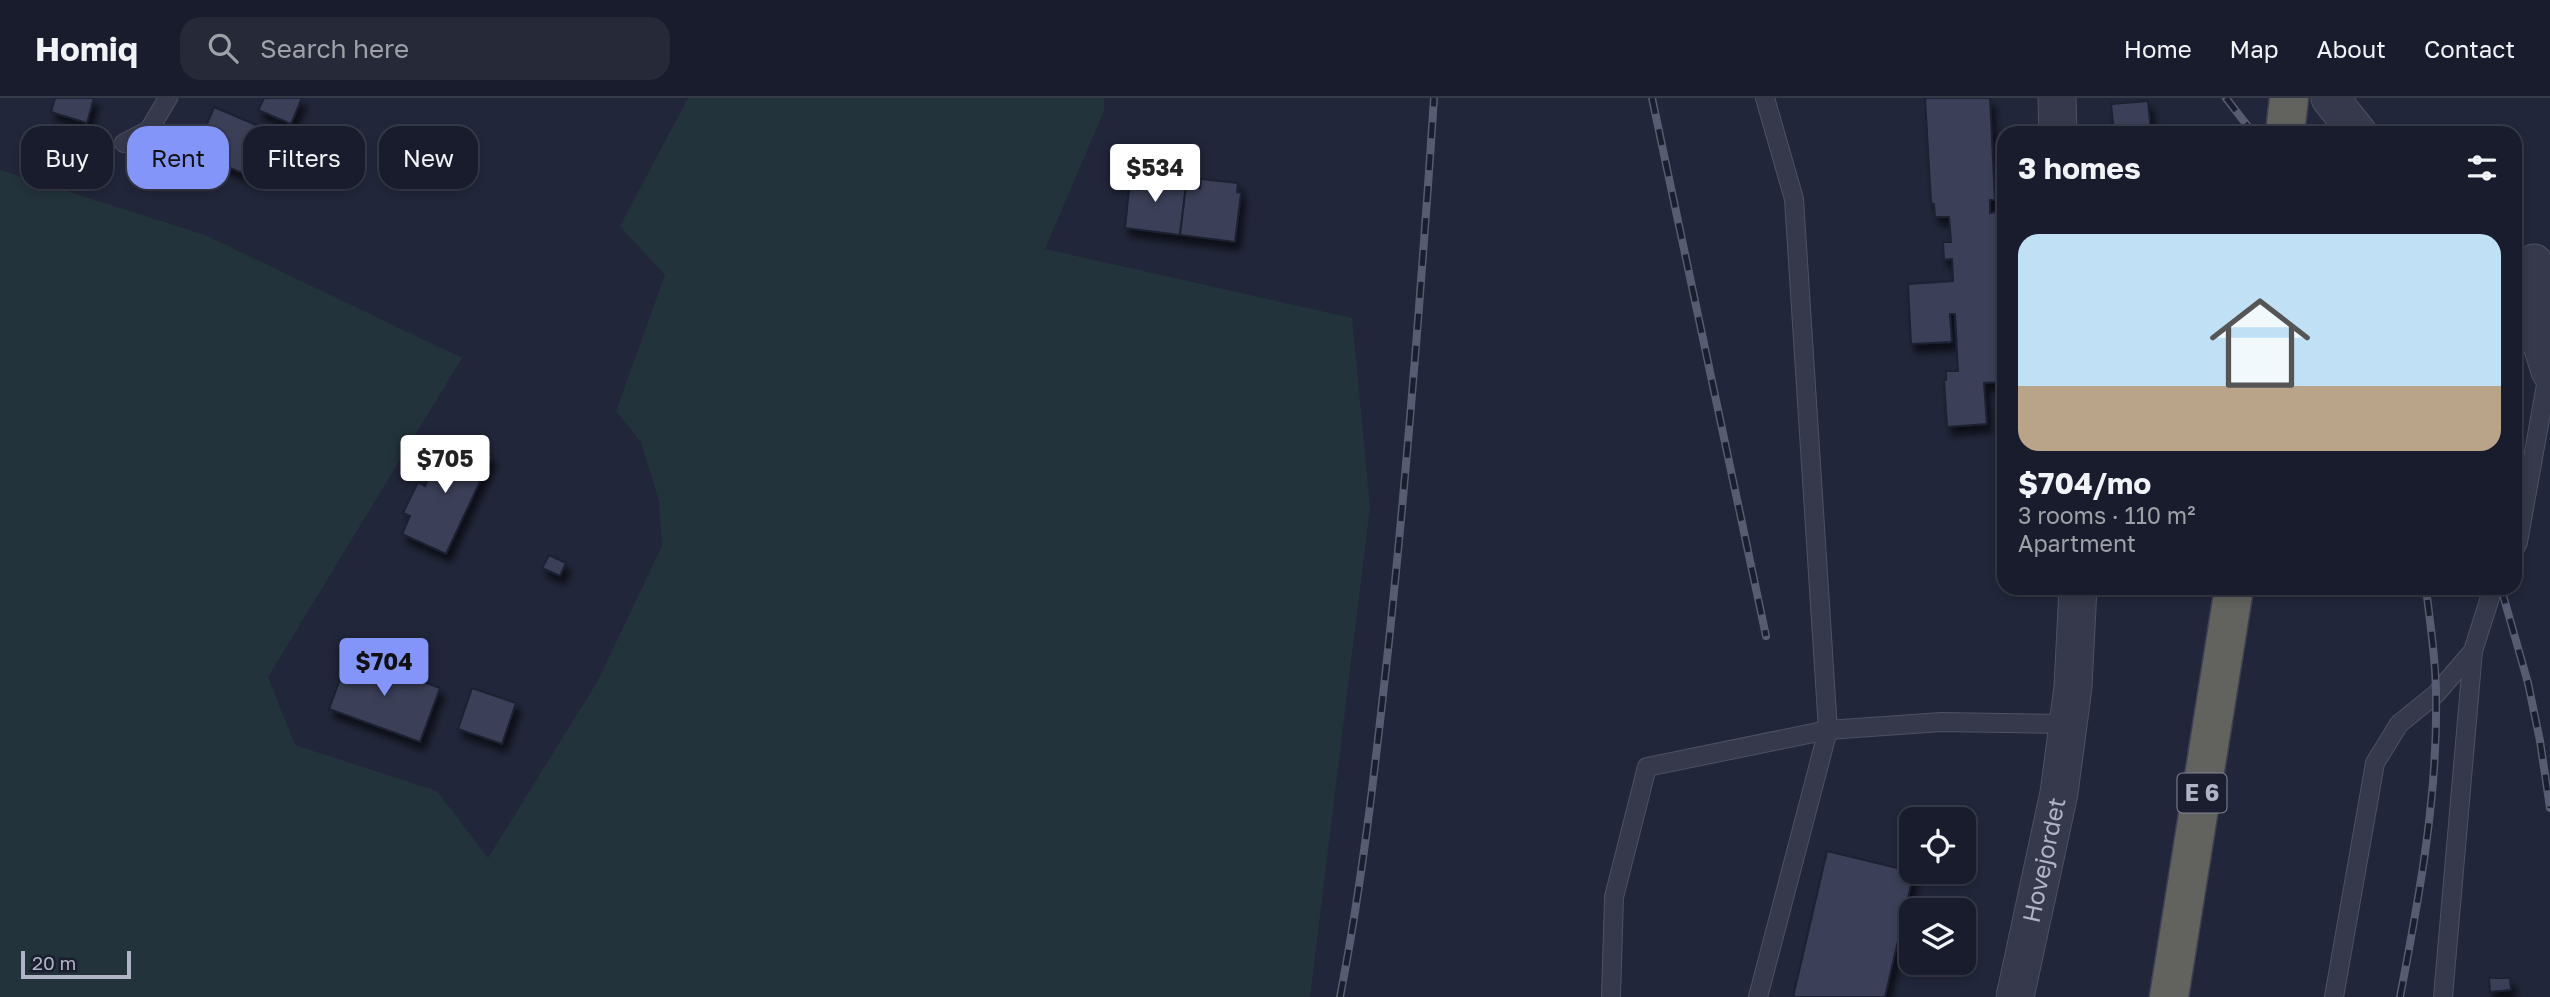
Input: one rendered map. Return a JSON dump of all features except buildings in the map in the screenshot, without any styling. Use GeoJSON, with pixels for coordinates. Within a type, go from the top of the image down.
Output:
{"type":"FeatureCollection","features":[{"type":"Feature","properties":{"kind":"highway"},"geometry":{"type":"LineString","coordinates":[[2286,126],[2289,98]]}},
{"type":"Feature","properties":{"kind":"highway","name":"E 6"},"geometry":{"type":"LineString","coordinates":[[2169,997],[2233,595]]}},
{"type":"Feature","properties":{"kind":"street"},"geometry":{"type":"LineString","coordinates":[[2057,98],[2058,126]]}},
{"type":"Feature","properties":{"kind":"street"},"geometry":{"type":"LineString","coordinates":[[2330,98],[2352,126]]}},
{"type":"Feature","properties":{"kind":"street"},"geometry":{"type":"LineString","coordinates":[[2537,256],[2538,333],[2550,370]]}},
{"type":"Feature","properties":{"kind":"street","name":"Hovejordet"},"geometry":{"type":"LineString","coordinates":[[2015,997],[2059,793],[2073,687],[2078,595]]}},
{"type":"Feature","properties":{"kind":"lane"},"geometry":{"type":"LineString","coordinates":[[124,143],[149,130],[167,98]]}},
{"type":"Feature","properties":{"kind":"lane"},"geometry":{"type":"LineString","coordinates":[[1758,997],[1828,730],[1794,198],[1765,98]]}},
{"type":"Feature","properties":{"kind":"lane"},"geometry":{"type":"LineString","coordinates":[[2522,520],[2550,370]]}},
{"type":"Feature","properties":{"kind":"lane"},"geometry":{"type":"LineString","coordinates":[[2443,997],[2473,651],[2491,595]]}},
{"type":"Feature","properties":{"kind":"lane"},"geometry":{"type":"LineString","coordinates":[[2334,997],[2375,763],[2399,724],[2436,694],[2473,651]]}},
{"type":"Feature","properties":{"kind":"lane"},"geometry":{"type":"LineString","coordinates":[[1611,997],[1614,897],[1647,767],[1828,730],[1941,722],[2068,724]]}},
{"type":"Feature","properties":{"kind":"shaded area"},"geometry":{"type":"Polygon","coordinates":[[[688,98],[1104,98],[1104,111],[1045,249],[1352,318],[1370,507],[1310,997],[0,997],[0,170],[21,177],[21,189],[60,189],[205,235],[462,358],[268,677],[295,745],[437,791],[488,858],[597,682],[662,546],[659,501],[641,442],[616,411],[665,275],[620,226],[688,98]]]}},
{"type":"Feature","properties":{"kind":"railway"},"geometry":{"type":"LineString","coordinates":[[1340,997],[1362,864],[1389,641],[1414,370],[1434,98]]}},
{"type":"Feature","properties":{"kind":"railway"},"geometry":{"type":"LineString","coordinates":[[1652,98],[1766,636]]}},
{"type":"Feature","properties":{"kind":"railway"},"geometry":{"type":"LineString","coordinates":[[2226,98],[2248,126]]}},
{"type":"Feature","properties":{"kind":"railway"},"geometry":{"type":"LineString","coordinates":[[2400,997],[2420,885],[2434,771],[2436,682],[2427,595]]}},
{"type":"Feature","properties":{"kind":"railway"},"geometry":{"type":"LineString","coordinates":[[2503,595],[2528,683],[2550,808]]}}]}
